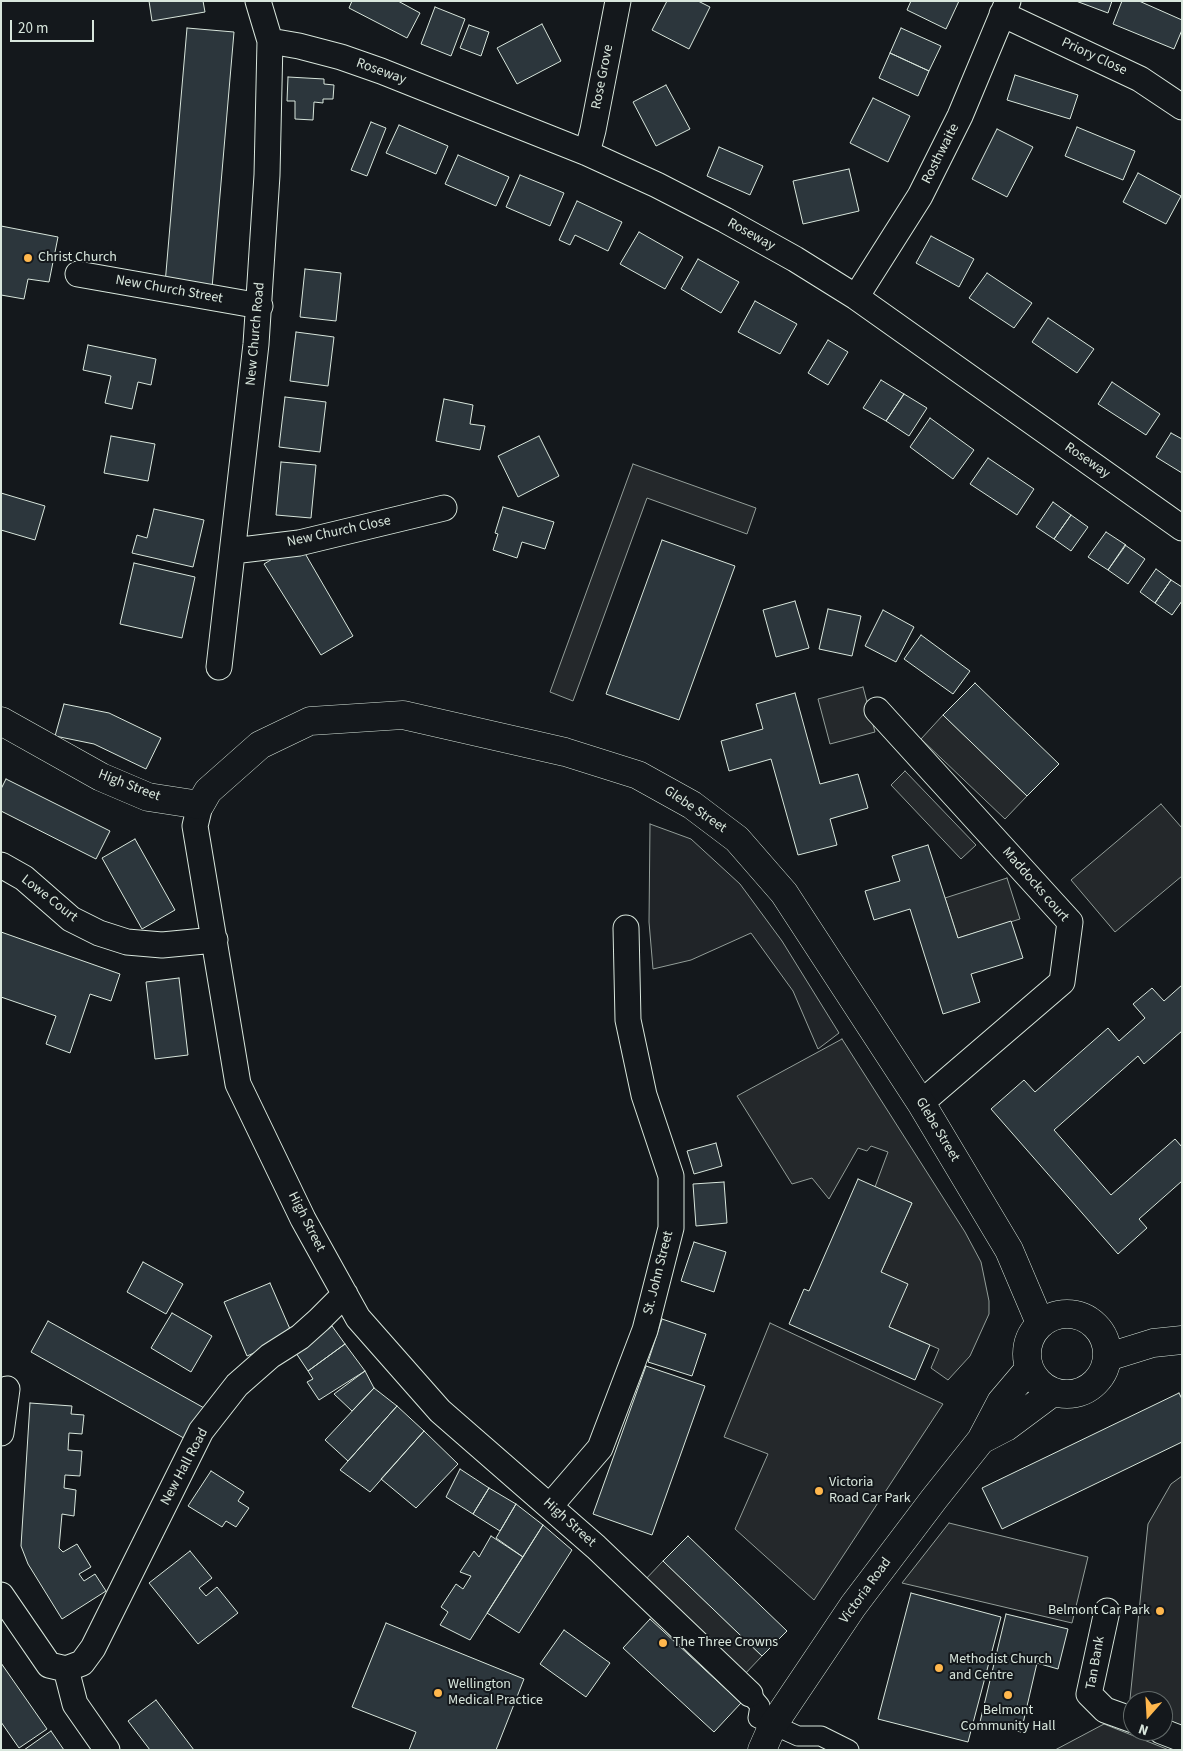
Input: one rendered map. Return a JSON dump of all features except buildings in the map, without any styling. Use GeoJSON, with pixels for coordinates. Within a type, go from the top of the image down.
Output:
{"type":"FeatureCollection","features":[{"type":"Feature","properties":{"kind":"street","name":"New Church Road"},"geometry":{"type":"LineString","coordinates":[[220,666],[260,306],[267,175],[270,41],[258,1]]}},
{"type":"Feature","properties":{"kind":"street","name":"Rose Grove"},"geometry":{"type":"LineString","coordinates":[[587,153],[618,1]]}},
{"type":"Feature","properties":{"kind":"street","name":"Priory Close"},"geometry":{"type":"LineString","coordinates":[[1005,8],[1140,79],[1182,107]]}},
{"type":"Feature","properties":{"kind":"street","name":"Rosthwaite"},"geometry":{"type":"LineString","coordinates":[[856,297],[920,196],[960,116],[1005,8]]}},
{"type":"Feature","properties":{"kind":"street","name":"Roseway"},"geometry":{"type":"LineString","coordinates":[[270,41],[308,48],[381,71],[587,153],[657,185],[725,220],[795,259],[856,297],[1182,528]]}},
{"type":"Feature","properties":{"kind":"street","name":"New Church Street"},"geometry":{"type":"LineString","coordinates":[[78,274],[260,306]]}},
{"type":"Feature","properties":{"kind":"street","name":"New Church Close"},"geometry":{"type":"LineString","coordinates":[[233,551],[299,543],[444,508]]}},
{"type":"Feature","properties":{"kind":"street","name":"Maddocks court"},"geometry":{"type":"LineString","coordinates":[[877,710],[1070,922],[1062,982],[921,1103]]}},
{"type":"Feature","properties":{"kind":"street","name":"Glebe Street"},"geometry":{"type":"LineString","coordinates":[[200,805],[208,790],[260,745],[310,722],[402,715],[565,752],[638,774],[692,804],[737,839],[784,894],[921,1103],[1051,1318]]}},
{"type":"Feature","properties":{"kind":"street","name":"High Street"},"geometry":{"type":"LineString","coordinates":[[1,721],[101,778],[148,797],[200,805],[195,826],[238,1084],[303,1219],[358,1318],[440,1411],[596,1547],[750,1694]]}},
{"type":"Feature","properties":{"kind":"street","name":"Lowe Court"},"geometry":{"type":"LineString","coordinates":[[1,865],[24,878],[71,919],[99,933],[128,942],[162,945],[215,940]]}},
{"type":"Feature","properties":{"kind":"street","name":"St. John Street"},"geometry":{"type":"LineString","coordinates":[[550,1506],[600,1448],[645,1330],[671,1228],[671,1176],[644,1095],[628,1020],[626,928]]}},
{"type":"Feature","properties":{"kind":"street","name":"New Hall Road"},"geometry":{"type":"LineString","coordinates":[[66,1669],[82,1663],[93,1648],[201,1431],[237,1385],[270,1356],[300,1337],[345,1294]]}},
{"type":"Feature","properties":{"kind":"street"},"geometry":{"type":"LineString","coordinates":[[1075,1314],[1087,1318],[1096,1326],[1106,1346],[1104,1372],[1097,1382],[1077,1394],[1065,1395],[1043,1387],[1029,1369],[1027,1344],[1032,1333],[1051,1318],[1075,1314]]}},
{"type":"Feature","properties":{"kind":"street"},"geometry":{"type":"LineString","coordinates":[[1106,1346],[1182,1340]]}},
{"type":"Feature","properties":{"kind":"street","name":"Victoria Road"},"geometry":{"type":"LineString","coordinates":[[762,1750],[773,1725],[853,1606],[981,1440],[1001,1402],[1029,1369]]}},
{"type":"Feature","properties":{"kind":"street"},"geometry":{"type":"LineString","coordinates":[[1,1433],[7,1389]]}},
{"type":"Feature","properties":{"kind":"street","name":"Victoria Road"},"geometry":{"type":"LineString","coordinates":[[981,1440],[1006,1427],[1053,1392]]}},
{"type":"Feature","properties":{"kind":"street"},"geometry":{"type":"LineString","coordinates":[[1,1595],[49,1665],[66,1669],[75,1704],[107,1750]]}},
{"type":"Feature","properties":{"kind":"street","name":"Tan Bank"},"geometry":{"type":"LineString","coordinates":[[1106,1611],[1089,1694],[1105,1710],[1123,1716]]}},
{"type":"Feature","properties":{"kind":"street"},"geometry":{"type":"LineString","coordinates":[[750,1694],[760,1706],[758,1718],[798,1736],[821,1736],[849,1750]]}},
{"type":"Feature","properties":{"kind":"shaded area"},"geometry":{"type":"Polygon","coordinates":[[[633,464],[756,508],[747,534],[647,498],[573,701],[550,692],[633,464]]]}},
{"type":"Feature","properties":{"kind":"shaded area"},"geometry":{"type":"Polygon","coordinates":[[[863,687],[875,732],[830,744],[818,699],[863,687]]]}},
{"type":"Feature","properties":{"kind":"shaded area"},"geometry":{"type":"Polygon","coordinates":[[[943,715],[1027,796],[1005,819],[921,739],[943,715]]]}},
{"type":"Feature","properties":{"kind":"shaded area"},"geometry":{"type":"Polygon","coordinates":[[[905,771],[976,845],[961,859],[891,785],[905,771]]]}},
{"type":"Feature","properties":{"kind":"shaded area"},"geometry":{"type":"Polygon","coordinates":[[[1161,804],[1182,828],[1182,876],[1115,932],[1071,880],[1161,804]]]}},
{"type":"Feature","properties":{"kind":"shaded area"},"geometry":{"type":"Polygon","coordinates":[[[650,824],[691,839],[740,884],[782,941],[839,1033],[818,1049],[793,991],[751,933],[691,960],[653,969],[649,922],[650,824]]]}},
{"type":"Feature","properties":{"kind":"shaded area"},"geometry":{"type":"Polygon","coordinates":[[[1007,878],[1020,919],[958,938],[945,898],[1007,878]]]}},
{"type":"Feature","properties":{"kind":"shaded area"},"geometry":{"type":"Polygon","coordinates":[[[842,1039],[965,1232],[981,1262],[989,1301],[989,1314],[970,1356],[948,1380],[931,1368],[939,1349],[889,1327],[881,1272],[912,1203],[875,1187],[888,1152],[871,1146],[867,1151],[858,1148],[829,1199],[812,1178],[792,1184],[737,1096],[842,1039]]]}},
{"type":"Feature","properties":{"kind":"shaded area","name":"Victoria Road Car Park"},"geometry":{"type":"Polygon","coordinates":[[[770,1323],[943,1404],[814,1600],[735,1529],[768,1454],[724,1437],[770,1323]]]}},
{"type":"Feature","properties":{"kind":"shaded area","name":"Belmont Car Park"},"geometry":{"type":"Polygon","coordinates":[[[1182,1476],[1182,1726],[1173,1722],[1173,1691],[1131,1691],[1148,1524],[1171,1484],[1182,1476]]]}},
{"type":"Feature","properties":{"kind":"shaded area"},"geometry":{"type":"Polygon","coordinates":[[[949,1523],[1088,1557],[1072,1623],[902,1583],[949,1523]]]}},
{"type":"Feature","properties":{"kind":"shaded area"},"geometry":{"type":"Polygon","coordinates":[[[663,1561],[762,1656],[743,1676],[643,1582],[663,1561]]]}},
{"type":"Feature","properties":{"kind":"shaded area"},"geometry":{"type":"Polygon","coordinates":[[[1104,1724],[1123,1732],[1123,1741],[1146,1741],[1169,1750],[1055,1750],[1104,1724]]]}},
{"type":"Feature","properties":{"kind":"place","name":"Christ Church"},"geometry":{"type":"Point","coordinates":[28,258]}},
{"type":"Feature","properties":{"kind":"place","name":"Victoria Road Car Park"},"geometry":{"type":"Point","coordinates":[819,1491]}},
{"type":"Feature","properties":{"kind":"place","name":"Belmont Car Park"},"geometry":{"type":"Point","coordinates":[1160,1611]}},
{"type":"Feature","properties":{"kind":"place","name":"The Three Crowns"},"geometry":{"type":"Point","coordinates":[663,1643]}},
{"type":"Feature","properties":{"kind":"place","name":"Methodist Church and Centre"},"geometry":{"type":"Point","coordinates":[939,1668]}},
{"type":"Feature","properties":{"kind":"place","name":"Wellington Medical Practice"},"geometry":{"type":"Point","coordinates":[438,1693]}},
{"type":"Feature","properties":{"kind":"place","name":"Belmont Community Hall"},"geometry":{"type":"Point","coordinates":[1008,1695]}}]}
